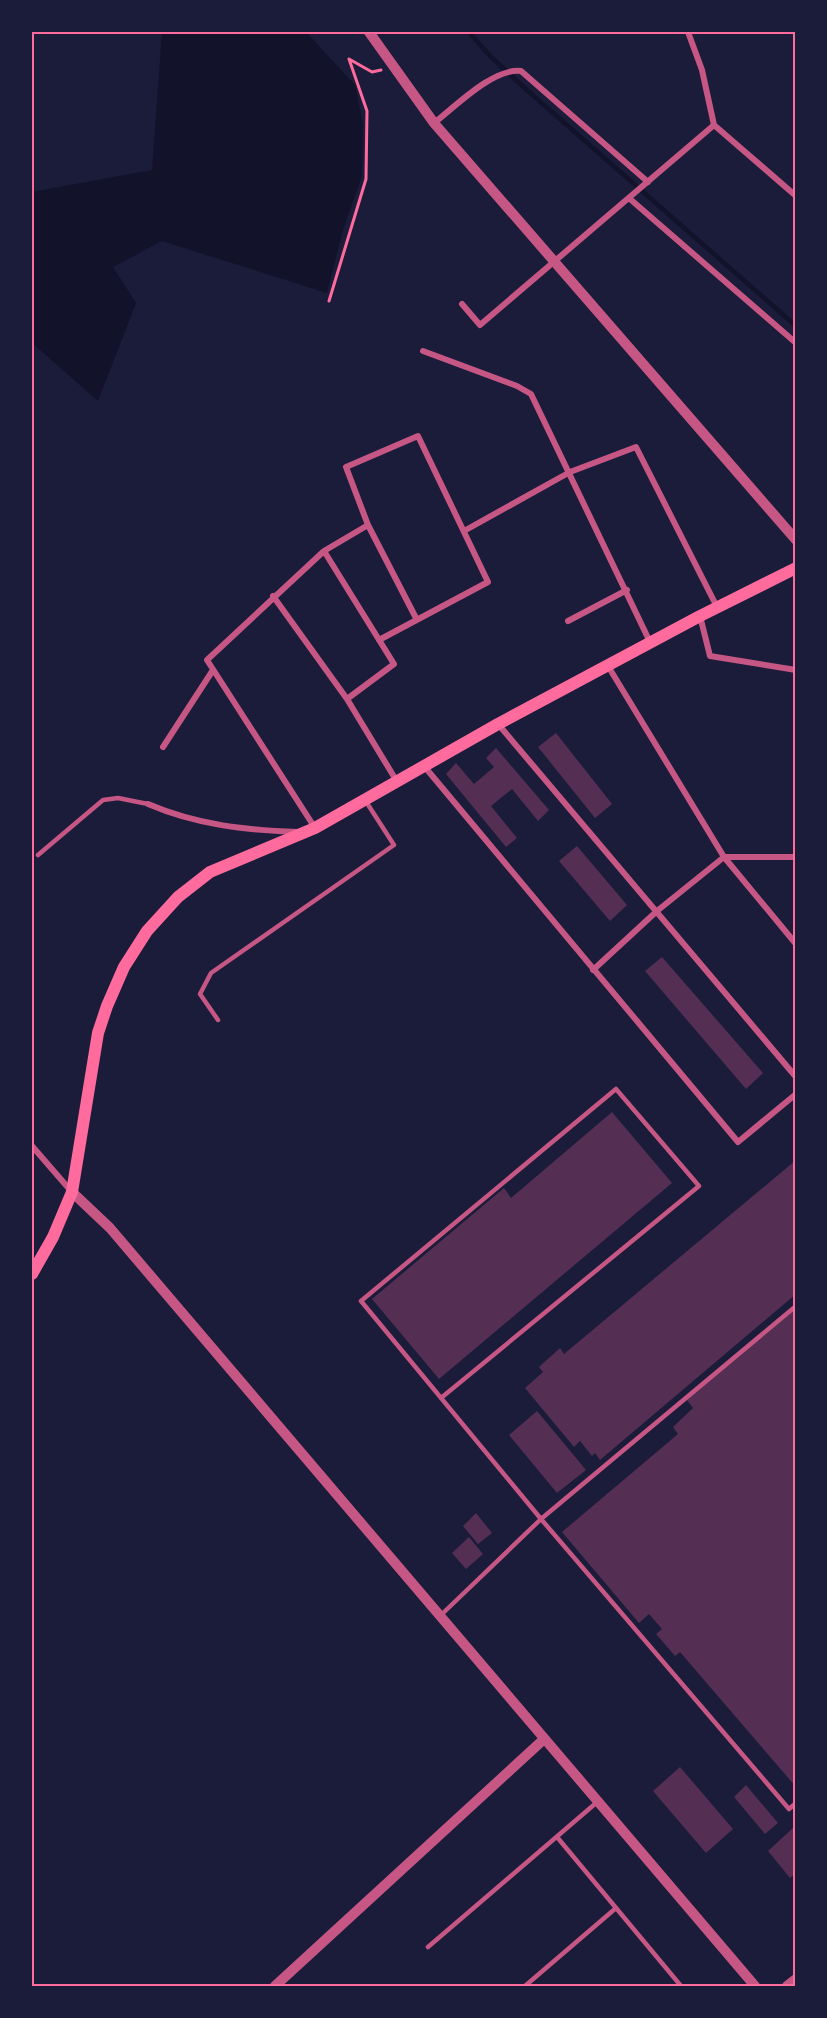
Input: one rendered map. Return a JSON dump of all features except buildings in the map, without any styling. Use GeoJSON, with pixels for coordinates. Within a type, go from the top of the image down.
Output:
{"type":"FeatureCollection","features":[{"type":"Feature","properties":{"kind":"main road"},"geometry":{"type":"LineString","coordinates":[[32,1272],[53,1237],[72,1192],[98,1033],[124,967],[147,931],[178,897],[210,872],[310,830],[363,798],[498,724],[650,642],[795,568]]}},
{"type":"Feature","properties":{"kind":"street"},"geometry":{"type":"LineString","coordinates":[[369,32],[392,67],[435,123],[795,540]]}},
{"type":"Feature","properties":{"kind":"street"},"geometry":{"type":"LineString","coordinates":[[688,32],[702,69],[714,125],[795,196]]}},
{"type":"Feature","properties":{"kind":"street"},"geometry":{"type":"LineString","coordinates":[[435,123],[497,75],[511,70],[521,71],[648,182]]}},
{"type":"Feature","properties":{"kind":"street"},"geometry":{"type":"LineString","coordinates":[[462,304],[480,325],[714,125]]}},
{"type":"Feature","properties":{"kind":"street"},"geometry":{"type":"LineString","coordinates":[[630,199],[795,343]]}},
{"type":"Feature","properties":{"kind":"street"},"geometry":{"type":"LineString","coordinates":[[423,351],[518,386],[531,394],[650,642]]}},
{"type":"Feature","properties":{"kind":"street"},"geometry":{"type":"LineString","coordinates":[[379,640],[417,620],[488,582],[418,436],[346,467],[368,525],[417,620]]}},
{"type":"Feature","properties":{"kind":"street"},"geometry":{"type":"LineString","coordinates":[[464,531],[570,472],[636,447],[717,608]]}},
{"type":"Feature","properties":{"kind":"street"},"geometry":{"type":"LineString","coordinates":[[310,830],[207,660],[273,596],[324,551],[368,525]]}},
{"type":"Feature","properties":{"kind":"street"},"geometry":{"type":"LineString","coordinates":[[324,551],[394,664],[347,699]]}},
{"type":"Feature","properties":{"kind":"street"},"geometry":{"type":"LineString","coordinates":[[568,621],[627,590]]}},
{"type":"Feature","properties":{"kind":"street"},"geometry":{"type":"LineString","coordinates":[[273,596],[347,699],[396,780]]}},
{"type":"Feature","properties":{"kind":"street"},"geometry":{"type":"LineString","coordinates":[[700,616],[710,656],[795,670]]}},
{"type":"Feature","properties":{"kind":"street"},"geometry":{"type":"LineString","coordinates":[[608,665],[724,857],[795,944]]}},
{"type":"Feature","properties":{"kind":"street"},"geometry":{"type":"LineString","coordinates":[[163,747],[213,670]]}},
{"type":"Feature","properties":{"kind":"street"},"geometry":{"type":"LineString","coordinates":[[498,724],[795,1077]]}},
{"type":"Feature","properties":{"kind":"street"},"geometry":{"type":"LineString","coordinates":[[423,766],[738,1142],[795,1094]]}},
{"type":"Feature","properties":{"kind":"street"},"geometry":{"type":"LineString","coordinates":[[148,804],[178,817],[234,829],[310,830]]}},
{"type":"Feature","properties":{"kind":"street"},"geometry":{"type":"LineString","coordinates":[[593,970],[657,911],[724,857],[795,857]]}},
{"type":"Feature","properties":{"kind":"street"},"geometry":{"type":"LineString","coordinates":[[32,1146],[72,1192],[104,1221],[596,1803],[755,1986]]}},
{"type":"Feature","properties":{"kind":"street"},"geometry":{"type":"LineString","coordinates":[[275,1986],[543,1740]]}},
{"type":"Feature","properties":{"kind":"street"},"geometry":{"type":"LineString","coordinates":[[787,1986],[795,1979]]}},
{"type":"Feature","properties":{"kind":"lane"},"geometry":{"type":"LineString","coordinates":[[38,855],[104,800],[118,798],[148,804]]}},
{"type":"Feature","properties":{"kind":"lane"},"geometry":{"type":"LineString","coordinates":[[218,1020],[200,994],[211,973],[394,845],[363,798]]}},
{"type":"Feature","properties":{"kind":"lane"},"geometry":{"type":"LineString","coordinates":[[441,1398],[699,1186],[616,1089],[361,1301],[441,1398],[541,1519],[789,1809],[795,1803]]}},
{"type":"Feature","properties":{"kind":"lane"},"geometry":{"type":"LineString","coordinates":[[439,1617],[541,1519],[795,1306]]}},
{"type":"Feature","properties":{"kind":"lane"},"geometry":{"type":"LineString","coordinates":[[428,1947],[596,1803]]}},
{"type":"Feature","properties":{"kind":"lane"},"geometry":{"type":"LineString","coordinates":[[557,1837],[681,1986]]}},
{"type":"Feature","properties":{"kind":"lane"},"geometry":{"type":"LineString","coordinates":[[525,1986],[616,1908]]}},
{"type":"Feature","properties":{"kind":"path"},"geometry":{"type":"LineString","coordinates":[[329,301],[366,179],[367,111],[349,59],[372,72],[392,67]]}},
{"type":"Feature","properties":{"kind":"shaded area"},"geometry":{"type":"Polygon","coordinates":[[[162,32],[306,32],[355,85],[363,124],[362,176],[343,230],[327,293],[162,241],[113,267],[136,303],[98,401],[32,343],[32,192],[152,170],[162,32]]]}},
{"type":"Feature","properties":{"kind":"waterway"},"geometry":{"type":"LineString","coordinates":[[469,32],[490,56],[528,91],[796,326]]}}]}
